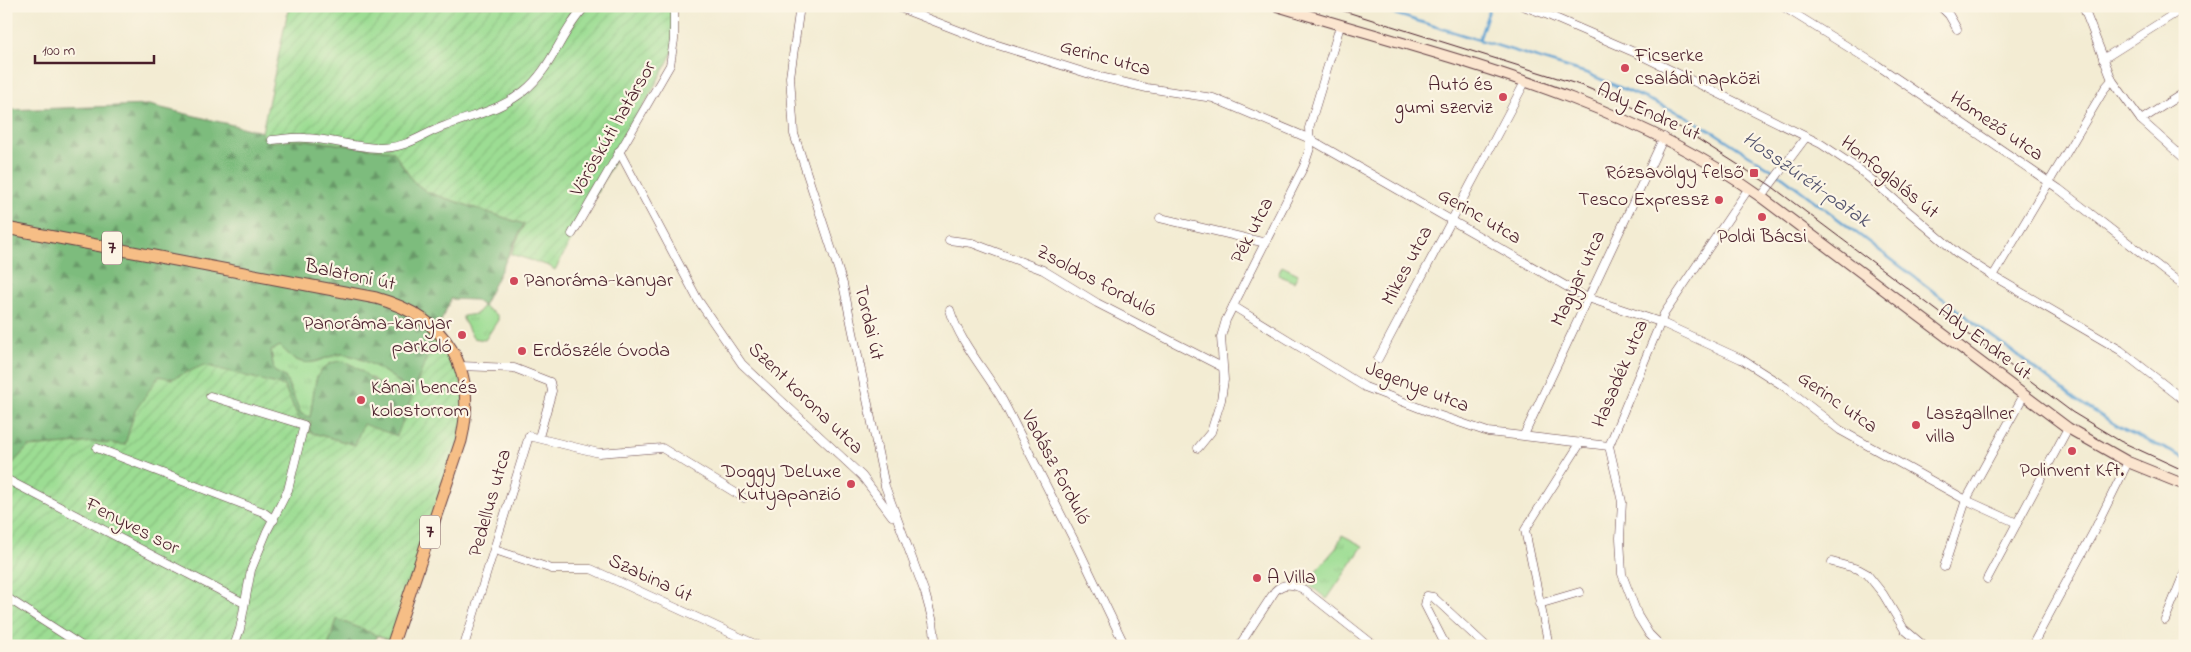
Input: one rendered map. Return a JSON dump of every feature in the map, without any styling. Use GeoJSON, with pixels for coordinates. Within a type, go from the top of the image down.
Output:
{"type":"FeatureCollection","features":[{"type":"Feature","properties":{"kind":"main road","name":"Balatoni út"},"geometry":{"type":"LineString","coordinates":[[6,228],[389,302],[419,316],[437,330],[456,355],[460,366],[467,399],[467,418],[392,646]]}},
{"type":"Feature","properties":{"kind":"street"},"geometry":{"type":"LineString","coordinates":[[272,140],[308,138],[380,148],[402,146],[444,126],[486,114],[524,91],[536,79],[548,63],[571,22],[586,6]]}},
{"type":"Feature","properties":{"kind":"street","name":"Vöröskúti határsor"},"geometry":{"type":"LineString","coordinates":[[572,234],[670,65],[674,40],[674,6]]}},
{"type":"Feature","properties":{"kind":"street","name":"Tordai út"},"geometry":{"type":"LineString","coordinates":[[800,6],[790,77],[794,134],[843,284],[885,486],[925,593],[933,622],[936,646]]}},
{"type":"Feature","properties":{"kind":"street","name":"Gerinc utca"},"geometry":{"type":"LineString","coordinates":[[895,6],[988,42],[1096,76],[1147,88],[1213,98],[1308,138],[1588,299],[1660,322],[1757,368],[1785,387],[1840,430],[1966,500],[2016,523]]}},
{"type":"Feature","properties":{"kind":"street","name":"Ady Endre út"},"geometry":{"type":"LineString","coordinates":[[1277,6],[1525,82],[1586,103],[1664,137],[1714,164],[1762,197],[2068,428],[2128,462],[2185,485]]}},
{"type":"Feature","properties":{"kind":"street","name":"Honfoglalás út"},"geometry":{"type":"LineString","coordinates":[[1523,6],[1636,53],[1806,136],[1838,154],[1860,170],[1928,230],[1994,276],[2120,350],[2185,401]]}},
{"type":"Feature","properties":{"kind":"street"},"geometry":{"type":"LineString","coordinates":[[1548,15],[1552,6]]}},
{"type":"Feature","properties":{"kind":"street","name":"Hómező utca"},"geometry":{"type":"LineString","coordinates":[[1782,6],[1877,65],[2048,182],[2185,286]]}},
{"type":"Feature","properties":{"kind":"street"},"geometry":{"type":"LineString","coordinates":[[1940,6],[1949,15],[1957,29]]}},
{"type":"Feature","properties":{"kind":"street"},"geometry":{"type":"LineString","coordinates":[[2083,6],[2112,80],[2141,120],[2185,159]]}},
{"type":"Feature","properties":{"kind":"street"},"geometry":{"type":"LineString","coordinates":[[2103,60],[2185,7]]}},
{"type":"Feature","properties":{"kind":"street","name":"Pék utca"},"geometry":{"type":"LineString","coordinates":[[1198,448],[1211,432],[1221,400],[1224,380],[1222,332],[1233,306],[1304,166],[1310,148],[1308,128],[1340,26]]}},
{"type":"Feature","properties":{"kind":"street"},"geometry":{"type":"LineString","coordinates":[[1994,276],[2048,182],[2105,88],[2112,80]]}},
{"type":"Feature","properties":{"kind":"street","name":"Mikes utca"},"geometry":{"type":"LineString","coordinates":[[1378,359],[1525,82]]}},
{"type":"Feature","properties":{"kind":"street"},"geometry":{"type":"LineString","coordinates":[[2141,120],[2185,92]]}},
{"type":"Feature","properties":{"kind":"street"},"geometry":{"type":"LineString","coordinates":[[1762,197],[1806,136]]}},
{"type":"Feature","properties":{"kind":"street","name":"Magyar utca"},"geometry":{"type":"LineString","coordinates":[[1524,435],[1664,137]]}},
{"type":"Feature","properties":{"kind":"street","name":"Szent korona utca"},"geometry":{"type":"LineString","coordinates":[[620,152],[698,300],[742,364],[862,476],[903,533]]}},
{"type":"Feature","properties":{"kind":"street","name":"Hasadék utca"},"geometry":{"type":"LineString","coordinates":[[1661,646],[1649,634],[1638,616],[1622,574],[1620,538],[1622,502],[1609,446],[1660,322],[1669,305],[1749,188]]}},
{"type":"Feature","properties":{"kind":"street"},"geometry":{"type":"LineString","coordinates":[[1160,218],[1266,243]]}},
{"type":"Feature","properties":{"kind":"street","name":"Zsoldos forduló"},"geometry":{"type":"LineString","coordinates":[[949,240],[972,243],[1043,270],[1097,303],[1222,366]]}},
{"type":"Feature","properties":{"kind":"street","name":"Jegenye utca"},"geometry":{"type":"LineString","coordinates":[[1233,306],[1307,350],[1339,373],[1374,391],[1488,432],[1609,446]]}},
{"type":"Feature","properties":{"kind":"street","name":"Vadász forduló"},"geometry":{"type":"LineString","coordinates":[[950,310],[954,324],[991,380],[1078,546],[1125,646]]}},
{"type":"Feature","properties":{"kind":"street","name":"Pedellus utca"},"geometry":{"type":"LineString","coordinates":[[460,366],[514,368],[550,382],[552,391],[539,437],[532,435],[527,438],[495,550],[464,646]]}},
{"type":"Feature","properties":{"kind":"street"},"geometry":{"type":"LineString","coordinates":[[1944,567],[1966,500],[2024,395]]}},
{"type":"Feature","properties":{"kind":"street"},"geometry":{"type":"LineString","coordinates":[[210,396],[304,425],[288,490],[251,570],[242,622],[234,646]]}},
{"type":"Feature","properties":{"kind":"street"},"geometry":{"type":"LineString","coordinates":[[1987,579],[2068,428]]}},
{"type":"Feature","properties":{"kind":"street"},"geometry":{"type":"LineString","coordinates":[[539,437],[599,453],[662,448],[744,498]]}},
{"type":"Feature","properties":{"kind":"street"},"geometry":{"type":"LineString","coordinates":[[1548,646],[1525,530],[1582,442]]}},
{"type":"Feature","properties":{"kind":"street"},"geometry":{"type":"LineString","coordinates":[[97,448],[263,512],[274,520]]}},
{"type":"Feature","properties":{"kind":"street"},"geometry":{"type":"LineString","coordinates":[[2032,644],[2094,531],[2128,462]]}},
{"type":"Feature","properties":{"kind":"street","name":"Fenyves sor"},"geometry":{"type":"LineString","coordinates":[[6,479],[244,603]]}},
{"type":"Feature","properties":{"kind":"street","name":"Szabina út"},"geometry":{"type":"LineString","coordinates":[[495,550],[552,569],[592,569],[759,646]]}},
{"type":"Feature","properties":{"kind":"street"},"geometry":{"type":"LineString","coordinates":[[1832,562],[1858,569],[1867,574],[1884,594],[1904,629],[1924,646]]}},
{"type":"Feature","properties":{"kind":"street"},"geometry":{"type":"LineString","coordinates":[[2165,620],[2185,571]]}},
{"type":"Feature","properties":{"kind":"street"},"geometry":{"type":"LineString","coordinates":[[1239,646],[1275,591],[1282,585],[1293,584],[1303,588],[1375,646]]}},
{"type":"Feature","properties":{"kind":"street"},"geometry":{"type":"LineString","coordinates":[[1539,604],[1580,592]]}},
{"type":"Feature","properties":{"kind":"street"},"geometry":{"type":"LineString","coordinates":[[1446,646],[1425,605],[1427,596],[1434,597],[1486,646]]}},
{"type":"Feature","properties":{"kind":"street"},"geometry":{"type":"LineString","coordinates":[[6,597],[82,646]]}},
{"type":"Feature","properties":{"kind":"green space"},"geometry":{"type":"Polygon","coordinates":[[[289,6],[674,6],[673,52],[555,270],[549,266],[511,254],[524,224],[427,192],[413,181],[393,151],[308,140],[270,142],[263,138],[262,132],[289,6]]]}},
{"type":"Feature","properties":{"kind":"green space"},"geometry":{"type":"Polygon","coordinates":[[[149,105],[262,132],[263,138],[296,139],[393,151],[413,181],[427,192],[524,224],[483,306],[475,300],[451,299],[437,330],[398,436],[355,445],[309,432],[299,419],[284,386],[204,366],[172,379],[135,411],[125,445],[96,442],[28,447],[6,471],[6,110],[149,105]],[[280,346],[271,351],[274,371],[285,377],[301,414],[310,417],[318,375],[328,365],[337,362],[347,363],[357,368],[393,394],[408,395],[408,391],[402,385],[385,372],[356,357],[338,354],[316,361],[304,362],[295,359],[280,346]]]}},
{"type":"Feature","properties":{"kind":"green space"},"geometry":{"type":"Polygon","coordinates":[[[1282,266],[1298,274],[1294,282],[1278,275],[1282,266]]]}},
{"type":"Feature","properties":{"kind":"green space"},"geometry":{"type":"Polygon","coordinates":[[[483,306],[498,316],[498,320],[485,340],[473,338],[463,319],[463,316],[476,314],[483,306]]]}},
{"type":"Feature","properties":{"kind":"green space"},"geometry":{"type":"Polygon","coordinates":[[[437,330],[456,355],[467,418],[393,642],[337,619],[328,646],[6,646],[6,471],[28,447],[96,442],[125,445],[135,411],[159,376],[172,379],[204,365],[284,386],[299,419],[311,421],[309,432],[355,445],[363,424],[397,436],[437,330]]]}},
{"type":"Feature","properties":{"kind":"green space"},"geometry":{"type":"Polygon","coordinates":[[[280,346],[295,359],[304,362],[316,361],[338,354],[356,357],[385,372],[408,391],[408,395],[393,395],[372,378],[317,376],[310,417],[301,414],[285,377],[274,372],[271,351],[280,346]]]}},
{"type":"Feature","properties":{"kind":"green space"},"geometry":{"type":"Polygon","coordinates":[[[1342,535],[1363,546],[1327,599],[1306,582],[1336,548],[1342,535]]]}},
{"type":"Feature","properties":{"kind":"green space"},"geometry":{"type":"Polygon","coordinates":[[[337,619],[377,635],[374,646],[328,646],[337,619]]]}},
{"type":"Feature","properties":{"kind":"waterway","name":"Hosszúréti-patak"},"geometry":{"type":"LineString","coordinates":[[1369,6],[1586,73],[1684,115],[1783,177],[2076,400],[2124,430],[2185,458]]}},
{"type":"Feature","properties":{"kind":"waterway"},"geometry":{"type":"LineString","coordinates":[[1479,40],[1490,7]]}},
{"type":"Feature","properties":{"kind":"tram line"},"geometry":{"type":"LineString","coordinates":[[1328,6],[1583,86],[1679,127],[1770,185],[2072,412],[2120,441],[2185,471]]}},
{"type":"Feature","properties":{"kind":"place","name":"Ficserke családi napközi"},"geometry":{"type":"Point","coordinates":[1625,68]}},
{"type":"Feature","properties":{"kind":"place","name":"Autó és gumi szerviz"},"geometry":{"type":"Point","coordinates":[1503,97]}},
{"type":"Feature","properties":{"kind":"place","name":"Rózsavölgy felső"},"geometry":{"type":"Point","coordinates":[1754,173]}},
{"type":"Feature","properties":{"kind":"place","name":"Tesco Expressz"},"geometry":{"type":"Point","coordinates":[1719,200]}},
{"type":"Feature","properties":{"kind":"place","name":"Poldi Bácsi"},"geometry":{"type":"Point","coordinates":[1762,217]}},
{"type":"Feature","properties":{"kind":"place","name":"Panoráma-kanyar"},"geometry":{"type":"Point","coordinates":[514,281]}},
{"type":"Feature","properties":{"kind":"place","name":"Panoráma-kanyar parkoló"},"geometry":{"type":"Point","coordinates":[462,335]}},
{"type":"Feature","properties":{"kind":"place","name":"Erdőszéle Óvoda"},"geometry":{"type":"Point","coordinates":[522,351]}},
{"type":"Feature","properties":{"kind":"place","name":"Kánai bencés kolostorrom"},"geometry":{"type":"Point","coordinates":[361,400]}},
{"type":"Feature","properties":{"kind":"place","name":"Laszgallner villa"},"geometry":{"type":"Point","coordinates":[1916,425]}},
{"type":"Feature","properties":{"kind":"place","name":"Polinvent Kft."},"geometry":{"type":"Point","coordinates":[2072,451]}},
{"type":"Feature","properties":{"kind":"place","name":"Doggy DeLuxe Kutyapanzió"},"geometry":{"type":"Point","coordinates":[851,484]}},
{"type":"Feature","properties":{"kind":"place","name":"A Villa"},"geometry":{"type":"Point","coordinates":[1257,578]}}]}
